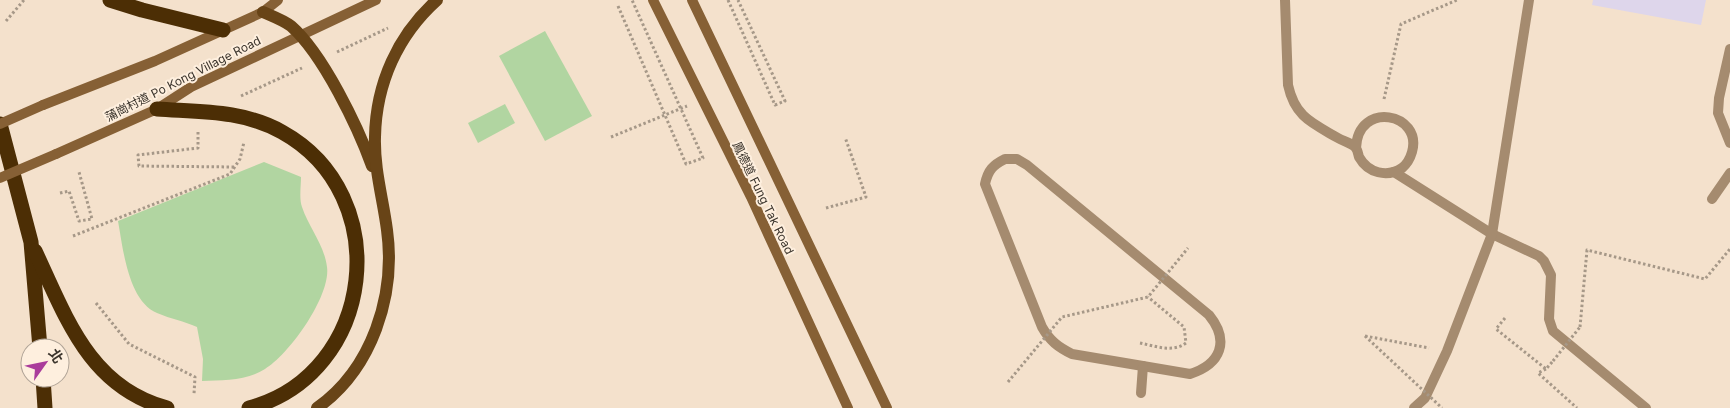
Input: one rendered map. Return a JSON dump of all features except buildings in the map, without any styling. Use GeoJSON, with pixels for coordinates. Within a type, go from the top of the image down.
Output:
{"type":"FeatureCollection","features":[{"type":"Feature","properties":{"kind":"highway"},"geometry":{"type":"LineString","coordinates":[[110,0],[223,30]]}},
{"type":"Feature","properties":{"kind":"highway"},"geometry":{"type":"LineString","coordinates":[[157,109],[229,113],[266,123],[283,132],[300,143],[327,172],[338,188],[354,230],[358,250],[356,288],[345,326],[336,342],[313,370],[298,383],[280,396],[249,408]]}},
{"type":"Feature","properties":{"kind":"highway"},"geometry":{"type":"LineString","coordinates":[[0,124],[31,242],[39,338]]}},
{"type":"Feature","properties":{"kind":"highway"},"geometry":{"type":"LineString","coordinates":[[31,242],[79,341],[89,357],[120,386],[140,398],[167,408]]}},
{"type":"Feature","properties":{"kind":"highway"},"geometry":{"type":"LineString","coordinates":[[44,388],[45,408]]}},
{"type":"Feature","properties":{"kind":"main road","name":"蒲崗村道 Po Kong Village Road"},"geometry":{"type":"LineString","coordinates":[[0,124],[148,64],[263,12],[278,0]]}},
{"type":"Feature","properties":{"kind":"main road","name":"蒲崗村道 Po Kong Village Road"},"geometry":{"type":"LineString","coordinates":[[0,178],[157,109],[191,86],[376,0]]}},
{"type":"Feature","properties":{"kind":"main road"},"geometry":{"type":"LineString","coordinates":[[317,408],[336,392],[359,362],[374,336],[386,299],[389,255],[375,158],[376,119],[385,77],[396,52],[409,30],[437,0]]}},
{"type":"Feature","properties":{"kind":"main road","name":"鳳德道 Fung Tak Road"},"geometry":{"type":"LineString","coordinates":[[653,0],[750,197],[848,408]]}},
{"type":"Feature","properties":{"kind":"main road","name":"鳳德道 Fung Tak Road"},"geometry":{"type":"LineString","coordinates":[[692,0],[886,408]]}},
{"type":"Feature","properties":{"kind":"main road"},"geometry":{"type":"LineString","coordinates":[[263,12],[289,24],[300,35],[318,61],[358,129],[378,183]]}},
{"type":"Feature","properties":{"kind":"lane"},"geometry":{"type":"LineString","coordinates":[[1285,0],[1288,85],[1294,104],[1307,120],[1356,148]]}},
{"type":"Feature","properties":{"kind":"lane"},"geometry":{"type":"LineString","coordinates":[[1414,408],[1424,398],[1447,351],[1492,234],[1528,0]]}},
{"type":"Feature","properties":{"kind":"lane"},"geometry":{"type":"LineString","coordinates":[[1730,49],[1718,98],[1718,113],[1730,143]]}},
{"type":"Feature","properties":{"kind":"lane"},"geometry":{"type":"LineString","coordinates":[[1380,117],[1397,119],[1405,124],[1413,140],[1411,158],[1403,168],[1394,172],[1377,173],[1370,169],[1359,156],[1356,148],[1359,132],[1365,125],[1380,117]]}},
{"type":"Feature","properties":{"kind":"lane"},"geometry":{"type":"LineString","coordinates":[[1005,159],[1017,159],[1027,165],[1209,314],[1218,325],[1221,338],[1220,351],[1213,362],[1203,370],[1190,374],[1144,366],[1072,354],[1059,348],[1049,339],[1042,327],[988,195],[985,184],[988,173],[995,164],[1005,159]]}},
{"type":"Feature","properties":{"kind":"lane"},"geometry":{"type":"LineString","coordinates":[[1394,172],[1492,234],[1539,256],[1544,261],[1551,275],[1549,319],[1553,331],[1646,408]]}},
{"type":"Feature","properties":{"kind":"lane"},"geometry":{"type":"LineString","coordinates":[[1712,199],[1730,173]]}},
{"type":"Feature","properties":{"kind":"lane"},"geometry":{"type":"LineString","coordinates":[[1141,392],[1144,366]]}},
{"type":"Feature","properties":{"kind":"path"},"geometry":{"type":"LineString","coordinates":[[6,20],[24,0]]}},
{"type":"Feature","properties":{"kind":"path"},"geometry":{"type":"LineString","coordinates":[[618,6],[686,164],[703,158],[632,0]]}},
{"type":"Feature","properties":{"kind":"path"},"geometry":{"type":"LineString","coordinates":[[728,0],[775,105],[785,101],[738,0]]}},
{"type":"Feature","properties":{"kind":"path"},"geometry":{"type":"LineString","coordinates":[[1380,117],[1401,24],[1457,0]]}},
{"type":"Feature","properties":{"kind":"path"},"geometry":{"type":"LineString","coordinates":[[335,53],[392,27]]}},
{"type":"Feature","properties":{"kind":"path"},"geometry":{"type":"LineString","coordinates":[[234,99],[309,65]]}},
{"type":"Feature","properties":{"kind":"path"},"geometry":{"type":"LineString","coordinates":[[611,137],[688,105]]}},
{"type":"Feature","properties":{"kind":"path"},"geometry":{"type":"LineString","coordinates":[[198,130],[198,148],[138,155],[139,166],[235,167]]}},
{"type":"Feature","properties":{"kind":"path"},"geometry":{"type":"LineString","coordinates":[[826,208],[866,198],[845,136]]}},
{"type":"Feature","properties":{"kind":"path"},"geometry":{"type":"LineString","coordinates":[[73,236],[230,174],[235,167],[244,142]]}},
{"type":"Feature","properties":{"kind":"path"},"geometry":{"type":"LineString","coordinates":[[60,194],[68,192],[79,221],[92,219],[79,172]]}},
{"type":"Feature","properties":{"kind":"path"},"geometry":{"type":"LineString","coordinates":[[1008,382],[1062,318],[1148,297],[1188,248]]}},
{"type":"Feature","properties":{"kind":"path"},"geometry":{"type":"LineString","coordinates":[[1577,408],[1538,373],[1546,369],[1580,327],[1587,250],[1705,279],[1730,249]]}},
{"type":"Feature","properties":{"kind":"path"},"geometry":{"type":"LineString","coordinates":[[1140,343],[1169,348],[1186,343],[1184,327],[1148,297]]}},
{"type":"Feature","properties":{"kind":"path"},"geometry":{"type":"LineString","coordinates":[[96,303],[129,344],[195,377],[194,394]]}},
{"type":"Feature","properties":{"kind":"path"},"geometry":{"type":"LineString","coordinates":[[1505,318],[1496,329],[1546,369]]}},
{"type":"Feature","properties":{"kind":"path"},"geometry":{"type":"LineString","coordinates":[[1442,408],[1365,336],[1447,351]]}},
{"type":"Feature","properties":{"kind":"shaded area"},"geometry":{"type":"Polygon","coordinates":[[[1593,0],[1706,0],[1701,25],[1592,5],[1593,0]]]}},
{"type":"Feature","properties":{"kind":"green space"},"geometry":{"type":"Polygon","coordinates":[[[545,31],[592,116],[545,141],[499,56],[545,31]]]}},
{"type":"Feature","properties":{"kind":"green space"},"geometry":{"type":"Polygon","coordinates":[[[505,104],[515,123],[478,143],[468,123],[505,104]]]}},
{"type":"Feature","properties":{"kind":"green space"},"geometry":{"type":"Polygon","coordinates":[[[264,162],[301,177],[301,204],[323,251],[327,267],[326,279],[322,293],[306,324],[275,362],[250,376],[202,381],[203,359],[197,327],[157,313],[147,307],[139,297],[128,273],[118,221],[264,162]]]}}]}
